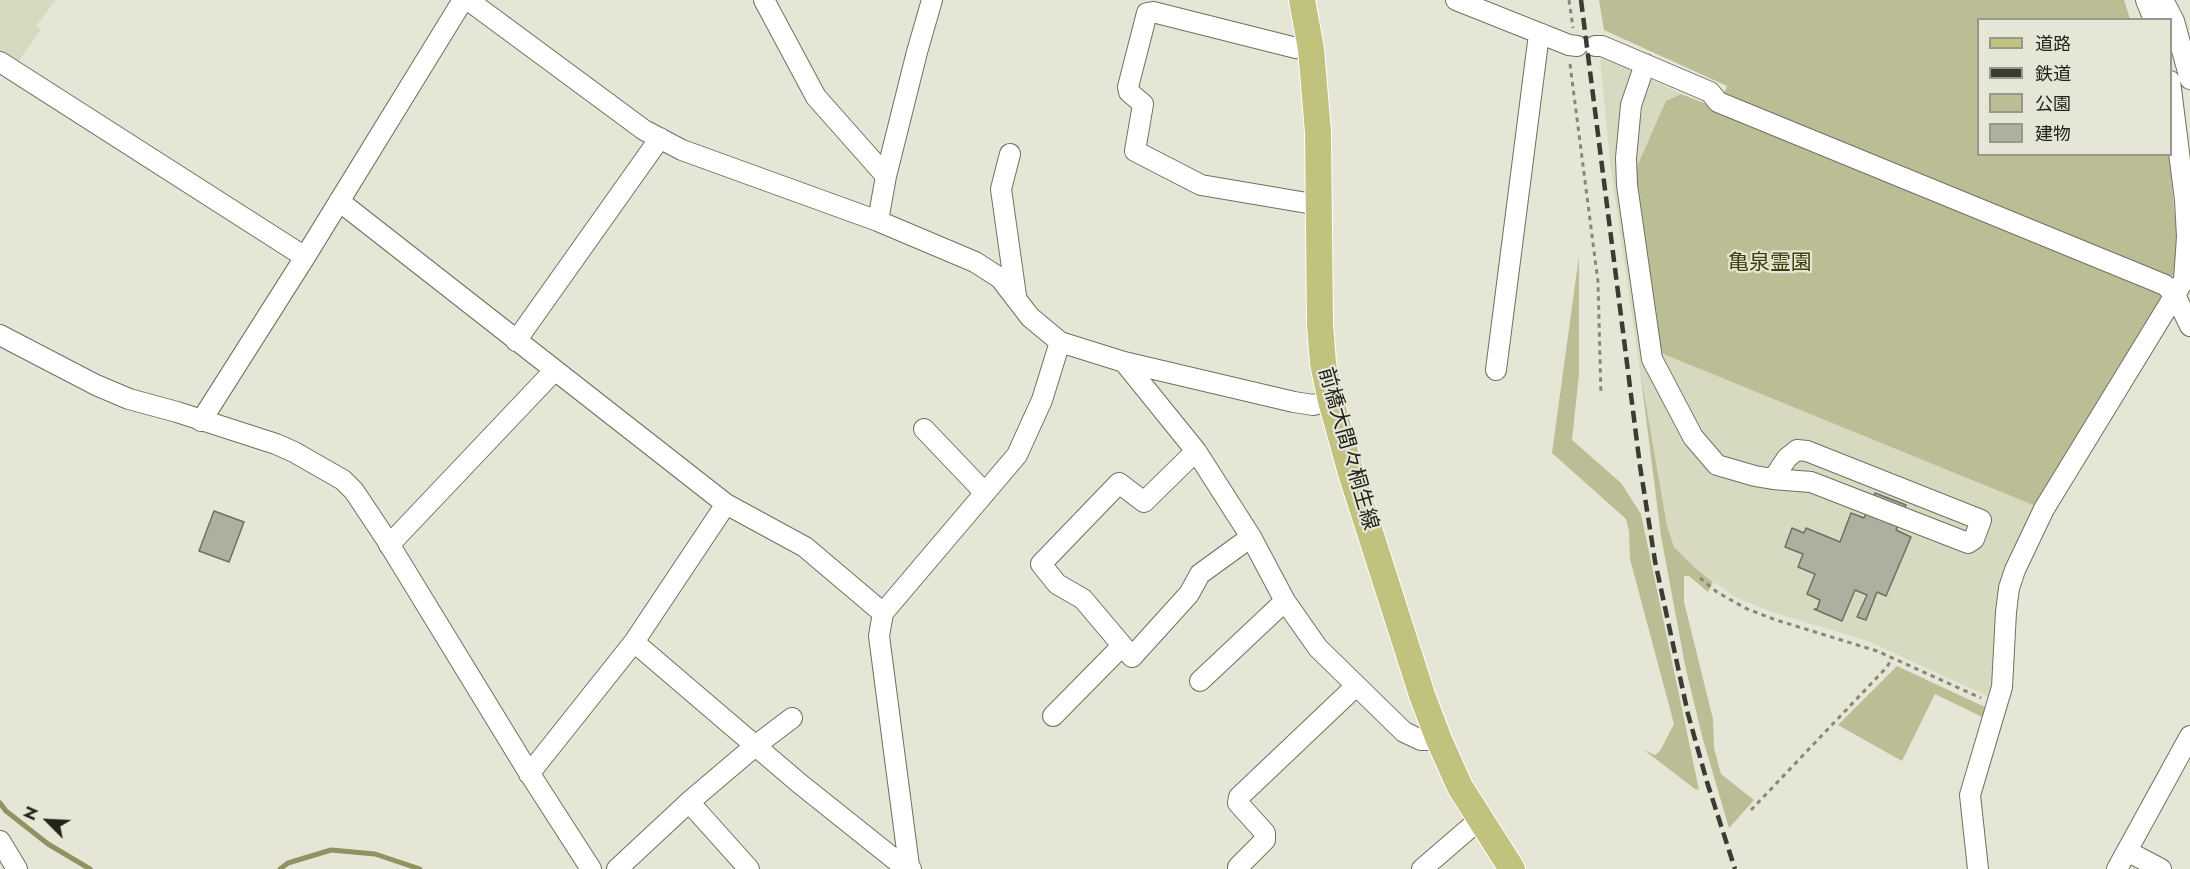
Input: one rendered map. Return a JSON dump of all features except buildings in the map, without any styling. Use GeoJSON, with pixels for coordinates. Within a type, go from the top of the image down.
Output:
{"type":"FeatureCollection","features":[{"type":"Feature","properties":{"kind":"main road","name":"前橋大間々桐生線"},"geometry":{"type":"LineString","coordinates":[[1302,0],[1311,49],[1318,132],[1320,324],[1323,363],[1331,401],[1422,695],[1439,740],[1460,787],[1512,869]]}},
{"type":"Feature","properties":{"kind":"street"},"geometry":{"type":"LineString","coordinates":[[201,421],[463,0]]}},
{"type":"Feature","properties":{"kind":"street"},"geometry":{"type":"LineString","coordinates":[[468,0],[644,130],[682,150],[878,221],[975,262],[1000,278],[1030,317],[1060,342],[1124,362],[1294,402],[1313,405],[1331,401]]}},
{"type":"Feature","properties":{"kind":"street"},"geometry":{"type":"LineString","coordinates":[[764,0],[816,97],[886,176]]}},
{"type":"Feature","properties":{"kind":"street"},"geometry":{"type":"LineString","coordinates":[[878,221],[886,176],[916,52],[932,0]]}},
{"type":"Feature","properties":{"kind":"street"},"geometry":{"type":"LineString","coordinates":[[1456,0],[1542,34],[1580,46],[1602,46],[1710,92],[1718,102],[2165,285],[2175,295],[2190,326]]}},
{"type":"Feature","properties":{"kind":"street"},"geometry":{"type":"LineString","coordinates":[[2146,0],[2153,18]]}},
{"type":"Feature","properties":{"kind":"street"},"geometry":{"type":"LineString","coordinates":[[2163,0],[2174,21],[2190,79]]}},
{"type":"Feature","properties":{"kind":"street"},"geometry":{"type":"LineString","coordinates":[[1311,49],[1296,48],[1153,12],[1147,13],[1128,87],[1129,92],[1143,104],[1136,151],[1201,184],[1319,205]]}},
{"type":"Feature","properties":{"kind":"street"},"geometry":{"type":"LineString","coordinates":[[1496,370],[1538,42],[1542,34]]}},
{"type":"Feature","properties":{"kind":"street"},"geometry":{"type":"LineString","coordinates":[[0,62],[305,257]]}},
{"type":"Feature","properties":{"kind":"street"},"geometry":{"type":"LineString","coordinates":[[1645,64],[1631,105],[1626,158],[1627,185],[1652,359],[1693,437],[1716,465],[1773,479],[1811,482],[1968,543],[1974,539],[1981,520],[1807,451],[1797,450],[1787,458],[1773,479]]}},
{"type":"Feature","properties":{"kind":"street"},"geometry":{"type":"LineString","coordinates":[[1978,869],[1970,795],[2002,687],[2009,588],[2023,550],[2056,489],[2184,280],[2187,237],[2183,177],[2172,96]]}},
{"type":"Feature","properties":{"kind":"street"},"geometry":{"type":"LineString","coordinates":[[516,341],[660,138]]}},
{"type":"Feature","properties":{"kind":"street"},"geometry":{"type":"LineString","coordinates":[[1010,154],[1001,189],[1016,299]]}},
{"type":"Feature","properties":{"kind":"street"},"geometry":{"type":"LineString","coordinates":[[339,201],[726,504],[805,547],[883,613]]}},
{"type":"Feature","properties":{"kind":"street"},"geometry":{"type":"LineString","coordinates":[[0,335],[96,385],[129,399],[177,412],[285,448],[344,480],[354,491],[389,545],[529,774],[591,869]]}},
{"type":"Feature","properties":{"kind":"street"},"geometry":{"type":"LineString","coordinates":[[910,867],[879,636],[883,613],[1017,455],[1042,400],[1060,342]]}},
{"type":"Feature","properties":{"kind":"street"},"geometry":{"type":"LineString","coordinates":[[1124,362],[1196,451],[1251,537],[1285,600],[1318,648],[1404,732],[1421,740],[1439,740]]}},
{"type":"Feature","properties":{"kind":"street"},"geometry":{"type":"LineString","coordinates":[[389,545],[554,371]]}},
{"type":"Feature","properties":{"kind":"street"},"geometry":{"type":"LineString","coordinates":[[924,429],[985,493]]}},
{"type":"Feature","properties":{"kind":"street"},"geometry":{"type":"LineString","coordinates":[[1196,451],[1144,502],[1119,483],[1041,564],[1056,584],[1083,599],[1132,657],[1189,594],[1200,573],[1251,537]]}},
{"type":"Feature","properties":{"kind":"street"},"geometry":{"type":"LineString","coordinates":[[529,774],[634,642],[726,504]]}},
{"type":"Feature","properties":{"kind":"street"},"geometry":{"type":"LineString","coordinates":[[1200,681],[1285,600]]}},
{"type":"Feature","properties":{"kind":"street"},"geometry":{"type":"LineString","coordinates":[[634,642],[799,783],[898,862],[910,867]]}},
{"type":"Feature","properties":{"kind":"street"},"geometry":{"type":"LineString","coordinates":[[1053,716],[1122,646]]}},
{"type":"Feature","properties":{"kind":"street"},"geometry":{"type":"LineString","coordinates":[[1239,868],[1266,840],[1265,833],[1238,803],[1239,797],[1356,686]]}},
{"type":"Feature","properties":{"kind":"street"},"geometry":{"type":"LineString","coordinates":[[616,869],[689,802],[792,718]]}},
{"type":"Feature","properties":{"kind":"street"},"geometry":{"type":"LineString","coordinates":[[2117,869],[2190,736]]}},
{"type":"Feature","properties":{"kind":"street"},"geometry":{"type":"LineString","coordinates":[[689,802],[749,869]]}},
{"type":"Feature","properties":{"kind":"street"},"geometry":{"type":"LineString","coordinates":[[1422,869],[1480,819]]}},
{"type":"Feature","properties":{"kind":"street"},"geometry":{"type":"LineString","coordinates":[[0,841],[17,869]]}},
{"type":"Feature","properties":{"kind":"street"},"geometry":{"type":"LineString","coordinates":[[2127,851],[2161,869]]}},
{"type":"Feature","properties":{"kind":"path"},"geometry":{"type":"LineString","coordinates":[[1569,0],[1573,31],[1580,46],[1598,282],[1601,396]]}},
{"type":"Feature","properties":{"kind":"path"},"geometry":{"type":"LineString","coordinates":[[1700,578],[1717,592],[1744,608],[1892,658],[1997,705]]}},
{"type":"Feature","properties":{"kind":"path"},"geometry":{"type":"LineString","coordinates":[[1751,810],[1887,667],[1892,658]]}},
{"type":"Feature","properties":{"kind":"shaded area"},"geometry":{"type":"Polygon","coordinates":[[[0,0],[56,0],[36,26],[41,30],[14,67],[0,58],[0,0]]]}},
{"type":"Feature","properties":{"kind":"shaded area"},"geometry":{"type":"Polygon","coordinates":[[[1605,57],[1681,94],[1666,101],[1657,351],[2038,507],[1994,681],[1987,696],[1868,641],[1772,612],[1735,597],[1694,567],[1674,547],[1667,526],[1640,370],[1611,170],[1600,59],[1605,57]]]}},
{"type":"Feature","properties":{"kind":"green space","name":"亀泉霊園"},"geometry":{"type":"Polygon","coordinates":[[[1599,0],[2124,0],[2130,18],[1977,18],[1977,156],[2169,156],[2179,259],[2177,275],[2168,276],[1948,189],[2166,294],[2038,507],[1656,351],[1632,178],[1666,101],[1681,94],[1717,108],[1727,86],[1604,30],[1599,0]]]}},
{"type":"Feature","properties":{"kind":"green space"},"geometry":{"type":"Polygon","coordinates":[[[1579,256],[1579,374],[1572,440],[1621,483],[1641,514],[1699,790],[1644,750],[1655,755],[1660,751],[1674,724],[1630,559],[1626,519],[1552,453],[1579,256]]]}},
{"type":"Feature","properties":{"kind":"green space"},"geometry":{"type":"Polygon","coordinates":[[[1640,370],[1667,526],[1674,547],[1713,582],[1708,592],[1689,576],[1684,576],[1684,602],[1713,719],[1714,748],[1721,774],[1754,800],[1729,828],[1702,736],[1685,665],[1661,536],[1640,370]]]}},
{"type":"Feature","properties":{"kind":"green space"},"geometry":{"type":"Polygon","coordinates":[[[1897,666],[1989,709],[1984,718],[1935,694],[1902,761],[1838,725],[1897,666]]]}},
{"type":"Feature","properties":{"kind":"waterway"},"geometry":{"type":"LineString","coordinates":[[0,803],[6,811],[48,844],[90,869]]}},
{"type":"Feature","properties":{"kind":"waterway"},"geometry":{"type":"LineString","coordinates":[[280,869],[288,863],[331,850],[375,854],[420,869]]}},
{"type":"Feature","properties":{"kind":"railway"},"geometry":{"type":"LineString","coordinates":[[1581,0],[1640,466],[1655,561],[1688,714],[1735,869]]}}]}
